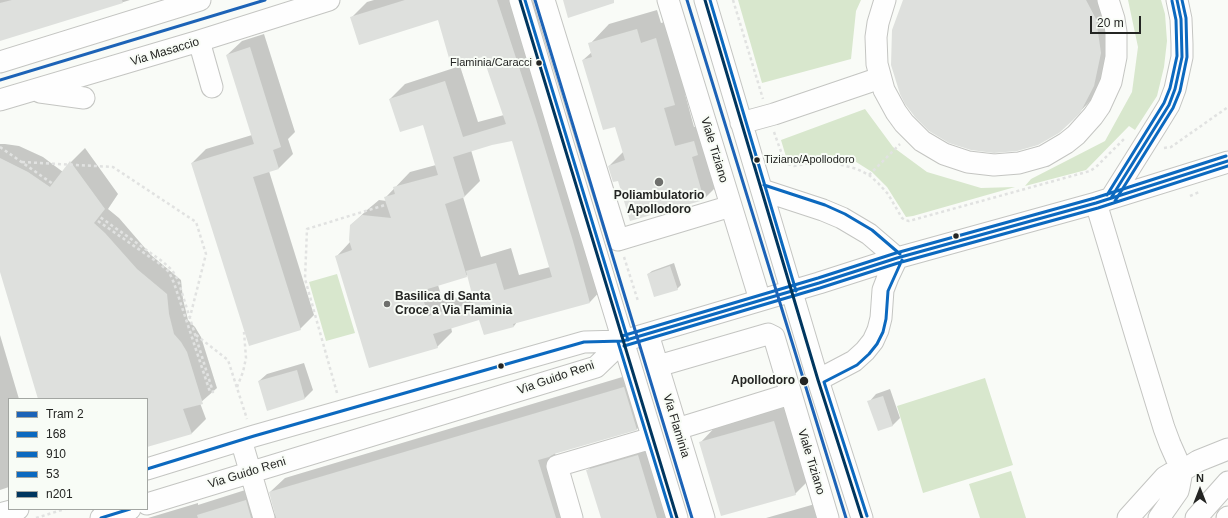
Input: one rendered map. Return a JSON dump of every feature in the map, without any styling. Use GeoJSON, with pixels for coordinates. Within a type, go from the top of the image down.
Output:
{"type":"FeatureCollection","features":[{"type":"Feature","properties":{"kind":"street"},"geometry":{"type":"LineString","coordinates":[[0,62],[200,0]]}},
{"type":"Feature","properties":{"kind":"street","name":"Via Masaccio"},"geometry":{"type":"LineString","coordinates":[[0,100],[199,42],[329,0]]}},
{"type":"Feature","properties":{"kind":"street"},"geometry":{"type":"LineString","coordinates":[[520,0],[677,518]]}},
{"type":"Feature","properties":{"kind":"street"},"geometry":{"type":"LineString","coordinates":[[544,0],[618,240],[731,206]]}},
{"type":"Feature","properties":{"kind":"street","name":"Viale Tiziano"},"geometry":{"type":"LineString","coordinates":[[668,0],[760,300]]}},
{"type":"Feature","properties":{"kind":"street"},"geometry":{"type":"LineString","coordinates":[[705,0],[818,380],[862,518]]}},
{"type":"Feature","properties":{"kind":"street"},"geometry":{"type":"LineString","coordinates":[[885,0],[878,24],[876,37],[876,58],[884,90],[893,107],[904,123],[922,141],[944,154],[981,165],[1007,165],[1026,162],[1044,156],[1066,143],[1094,116],[1111,82],[1116,57],[1116,32],[1114,19],[1108,0]]}},
{"type":"Feature","properties":{"kind":"street"},"geometry":{"type":"LineString","coordinates":[[1159,518],[1178,492],[1182,471],[1164,428],[1133,328],[1104,200],[1158,123],[1169,105],[1176,89],[1182,57],[1182,31],[1177,0]]}},
{"type":"Feature","properties":{"kind":"street"},"geometry":{"type":"LineString","coordinates":[[199,42],[212,87]]}},
{"type":"Feature","properties":{"kind":"street"},"geometry":{"type":"LineString","coordinates":[[742,123],[774,114],[880,78]]}},
{"type":"Feature","properties":{"kind":"street"},"geometry":{"type":"LineString","coordinates":[[31,91],[84,98]]}},
{"type":"Feature","properties":{"kind":"street"},"geometry":{"type":"LineString","coordinates":[[623,341],[760,300],[792,292],[898,258],[1104,200],[1228,162]]}},
{"type":"Feature","properties":{"kind":"street"},"geometry":{"type":"LineString","coordinates":[[762,190],[842,218],[869,234],[898,258]]}},
{"type":"Feature","properties":{"kind":"street"},"geometry":{"type":"LineString","coordinates":[[818,380],[854,361],[873,341],[881,318],[883,290],[898,258]]}},
{"type":"Feature","properties":{"kind":"street","name":"Via Flaminia"},"geometry":{"type":"LineString","coordinates":[[648,334],[704,518]]}},
{"type":"Feature","properties":{"kind":"street","name":"Viale Tiziano"},"geometry":{"type":"LineString","coordinates":[[658,366],[768,334],[771,335],[774,338],[828,518]]}},
{"type":"Feature","properties":{"kind":"street","name":"Via Guido Reni"},"geometry":{"type":"LineString","coordinates":[[148,469],[342,410],[584,342],[623,341]]}},
{"type":"Feature","properties":{"kind":"street","name":"Via Guido Reni"},"geometry":{"type":"LineString","coordinates":[[148,504],[596,367],[623,341]]}},
{"type":"Feature","properties":{"kind":"street"},"geometry":{"type":"LineString","coordinates":[[677,429],[790,394]]}},
{"type":"Feature","properties":{"kind":"street"},"geometry":{"type":"LineString","coordinates":[[247,438],[251,472],[264,518]]}},
{"type":"Feature","properties":{"kind":"street"},"geometry":{"type":"LineString","coordinates":[[572,518],[557,466],[652,438]]}},
{"type":"Feature","properties":{"kind":"street"},"geometry":{"type":"LineString","coordinates":[[1128,518],[1165,477],[1182,471],[1198,461],[1228,449]]}},
{"type":"Feature","properties":{"kind":"street"},"geometry":{"type":"LineString","coordinates":[[1196,518],[1228,482]]}},
{"type":"Feature","properties":{"kind":"street"},"geometry":{"type":"LineString","coordinates":[[0,514],[14,510]]}},
{"type":"Feature","properties":{"kind":"street"},"geometry":{"type":"LineString","coordinates":[[101,518],[127,510]]}},
{"type":"Feature","properties":{"kind":"path"},"geometry":{"type":"LineString","coordinates":[[733,0],[762,97]]}},
{"type":"Feature","properties":{"kind":"path"},"geometry":{"type":"LineString","coordinates":[[1174,145],[1228,107]]}},
{"type":"Feature","properties":{"kind":"path"},"geometry":{"type":"LineString","coordinates":[[869,175],[913,132]]}},
{"type":"Feature","properties":{"kind":"path"},"geometry":{"type":"LineString","coordinates":[[775,134],[785,163],[794,166],[821,161],[857,169],[869,175],[888,194],[902,218],[909,221],[1090,171],[1096,167],[1129,134]]}},
{"type":"Feature","properties":{"kind":"path"},"geometry":{"type":"LineString","coordinates":[[0,147],[53,184]]}},
{"type":"Feature","properties":{"kind":"path"},"geometry":{"type":"LineString","coordinates":[[22,162],[113,167],[196,222],[206,254],[190,318]]}},
{"type":"Feature","properties":{"kind":"path"},"geometry":{"type":"LineString","coordinates":[[342,410],[305,279],[307,229],[386,204]]}},
{"type":"Feature","properties":{"kind":"path"},"geometry":{"type":"LineString","coordinates":[[98,221],[160,264],[169,272],[174,282],[210,392],[213,392],[178,280],[172,270],[162,261],[100,218]]}},
{"type":"Feature","properties":{"kind":"path"},"geometry":{"type":"LineString","coordinates":[[618,240],[638,301]]}},
{"type":"Feature","properties":{"kind":"path"},"geometry":{"type":"LineString","coordinates":[[237,387],[243,372],[246,358],[244,332]]}},
{"type":"Feature","properties":{"kind":"path"},"geometry":{"type":"LineString","coordinates":[[195,335],[228,360],[237,387],[247,438]]}},
{"type":"Feature","properties":{"kind":"path"},"geometry":{"type":"LineString","coordinates":[[36,518],[62,510]]}},
{"type":"Feature","properties":{"kind":"green space"},"geometry":{"type":"Polygon","coordinates":[[[738,0],[861,0],[856,11],[851,59],[762,83],[738,0]]]}},
{"type":"Feature","properties":{"kind":"green space"},"geometry":{"type":"Polygon","coordinates":[[[1128,0],[1161,0],[1165,14],[1167,41],[1164,67],[1157,96],[1135,130],[1129,126],[1086,170],[1025,186],[1031,179],[1105,141],[1132,92],[1138,47],[1128,0]]]}},
{"type":"Feature","properties":{"kind":"green space"},"geometry":{"type":"Polygon","coordinates":[[[865,109],[893,147],[927,172],[981,188],[1015,187],[906,217],[887,187],[872,172],[853,160],[837,156],[824,155],[792,161],[787,160],[781,140],[865,109]]]}},
{"type":"Feature","properties":{"kind":"green space"},"geometry":{"type":"Polygon","coordinates":[[[337,274],[355,333],[326,341],[309,282],[337,274]]]}},
{"type":"Feature","properties":{"kind":"green space"},"geometry":{"type":"Polygon","coordinates":[[[985,378],[1013,465],[923,493],[897,406],[985,378]]]}},
{"type":"Feature","properties":{"kind":"green space"},"geometry":{"type":"Polygon","coordinates":[[[1011,471],[1026,518],[980,518],[969,484],[1011,471]]]}},
{"type":"Feature","properties":{"kind":"building"},"geometry":{"type":"Polygon","coordinates":[[[12,0],[122,0],[123,3],[0,41],[0,3],[12,0]]]}},
{"type":"Feature","properties":{"kind":"building"},"geometry":{"type":"Polygon","coordinates":[[[405,0],[497,0],[536,119],[590,303],[513,324],[514,327],[484,335],[479,320],[433,334],[438,348],[369,368],[335,256],[352,250],[349,240],[350,225],[362,215],[391,218],[384,197],[395,194],[393,187],[438,175],[423,125],[400,132],[389,99],[445,81],[463,137],[506,124],[483,57],[451,65],[438,20],[359,45],[350,17],[405,0]],[[512,141],[492,145],[453,157],[465,197],[445,204],[467,277],[421,291],[428,316],[474,302],[466,271],[496,263],[504,290],[552,277],[512,141]]]}},
{"type":"Feature","properties":{"kind":"building"},"geometry":{"type":"Polygon","coordinates":[[[563,0],[614,0],[614,3],[568,18],[563,0]]]}},
{"type":"Feature","properties":{"kind":"building"},"geometry":{"type":"Polygon","coordinates":[[[903,0],[1086,0],[1096,19],[1101,53],[1094,86],[1080,113],[1059,133],[1038,145],[1017,151],[994,153],[971,150],[949,143],[929,131],[905,104],[900,94],[891,65],[892,30],[903,0]]]}},
{"type":"Feature","properties":{"kind":"building"},"geometry":{"type":"Polygon","coordinates":[[[637,29],[641,43],[656,38],[675,105],[664,108],[675,146],[694,141],[698,155],[692,157],[704,200],[630,221],[618,181],[613,182],[608,166],[625,160],[615,127],[603,130],[582,60],[592,57],[588,43],[637,29]]]}},
{"type":"Feature","properties":{"kind":"building"},"geometry":{"type":"Polygon","coordinates":[[[250,47],[281,147],[273,150],[279,169],[253,177],[301,330],[249,346],[191,163],[254,144],[226,55],[250,47]]]}},
{"type":"Feature","properties":{"kind":"building"},"geometry":{"type":"Polygon","coordinates":[[[0,158],[28,172],[50,187],[70,161],[105,209],[94,223],[105,233],[137,269],[167,294],[169,314],[174,334],[187,352],[203,404],[183,409],[192,434],[148,447],[148,398],[38,398],[0,272],[0,158]]]}},
{"type":"Feature","properties":{"kind":"building"},"geometry":{"type":"Polygon","coordinates":[[[670,266],[678,290],[654,297],[647,274],[670,266]]]}},
{"type":"Feature","properties":{"kind":"building"},"geometry":{"type":"Polygon","coordinates":[[[297,370],[305,399],[267,411],[258,381],[297,370]]]}},
{"type":"Feature","properties":{"kind":"building"},"geometry":{"type":"Polygon","coordinates":[[[624,387],[637,430],[538,460],[556,518],[276,518],[269,492],[624,387]]]}},
{"type":"Feature","properties":{"kind":"building"},"geometry":{"type":"Polygon","coordinates":[[[883,396],[893,426],[878,431],[867,401],[883,396]]]}},
{"type":"Feature","properties":{"kind":"building"},"geometry":{"type":"Polygon","coordinates":[[[774,421],[796,495],[721,516],[699,442],[774,421]]]}},
{"type":"Feature","properties":{"kind":"building"},"geometry":{"type":"Polygon","coordinates":[[[638,455],[657,518],[601,518],[586,470],[638,455]]]}},
{"type":"Feature","properties":{"kind":"building"},"geometry":{"type":"Polygon","coordinates":[[[246,500],[251,518],[198,518],[197,515],[246,500]]]}},
{"type":"Feature","properties":{"kind":"tram line","name":"2"},"geometry":{"type":"LineString","coordinates":[[0,80],[265,0]]}},
{"type":"Feature","properties":{"kind":"tram line","name":"2"},"geometry":{"type":"LineString","coordinates":[[535,0],[692,518]]}},
{"type":"Feature","properties":{"kind":"tram line","name":"2"},"geometry":{"type":"LineString","coordinates":[[687,0],[846,518]]}},
{"type":"Feature","properties":{"kind":"transit line","name":"n201"},"geometry":{"type":"LineString","coordinates":[[520,0],[677,518]]}},
{"type":"Feature","properties":{"kind":"transit line","name":"53"},"geometry":{"type":"LineString","coordinates":[[525,0],[628,340]]}},
{"type":"Feature","properties":{"kind":"transit line","name":"n201"},"geometry":{"type":"LineString","coordinates":[[705,0],[818,380],[862,518]]}},
{"type":"Feature","properties":{"kind":"transit line","name":"53"},"geometry":{"type":"LineString","coordinates":[[710,0],[796,291]]}},
{"type":"Feature","properties":{"kind":"transit line","name":"168"},"geometry":{"type":"LineString","coordinates":[[1111,198],[1169,105],[1175,89],[1182,57],[1181,19],[1177,0]]}},
{"type":"Feature","properties":{"kind":"transit line","name":"910"},"geometry":{"type":"LineString","coordinates":[[1115,201],[1173,108],[1180,91],[1187,57],[1186,18],[1182,0]]}},
{"type":"Feature","properties":{"kind":"transit line","name":"53"},"geometry":{"type":"LineString","coordinates":[[1107,195],[1164,103],[1170,88],[1177,56],[1176,20],[1172,1]]}},
{"type":"Feature","properties":{"kind":"transit line","name":"53"},"geometry":{"type":"LineString","coordinates":[[622,336],[818,278],[896,253],[1095,198],[1226,156]]}},
{"type":"Feature","properties":{"kind":"transit line","name":"168"},"geometry":{"type":"LineString","coordinates":[[148,469],[254,436],[584,342],[623,341],[819,283],[897,258],[1096,203],[1228,161]]}},
{"type":"Feature","properties":{"kind":"transit line","name":"910"},"geometry":{"type":"LineString","coordinates":[[624,346],[820,288],[898,263],[1098,208],[1228,166]]}},
{"type":"Feature","properties":{"kind":"transit line","name":"53"},"geometry":{"type":"LineString","coordinates":[[764,185],[825,205],[845,214],[872,230],[900,254]]}},
{"type":"Feature","properties":{"kind":"transit line","name":"910"},"geometry":{"type":"LineString","coordinates":[[867,516],[824,382],[857,365],[877,344],[883,332],[886,319],[888,291],[902,260]]}},
{"type":"Feature","properties":{"kind":"transit line","name":"910"},"geometry":{"type":"LineString","coordinates":[[618,342],[672,518]]}},
{"type":"Feature","properties":{"kind":"transit line","name":"168"},"geometry":{"type":"LineString","coordinates":[[101,518],[127,510]]}},
{"type":"Feature","properties":{"kind":"place","name":"Flaminia/Caracci"},"geometry":{"type":"Point","coordinates":[539,63]}},
{"type":"Feature","properties":{"kind":"place","name":"Tiziano/Apollodoro"},"geometry":{"type":"Point","coordinates":[757,160]}},
{"type":"Feature","properties":{"kind":"place","name":"Poliambulatorio Apollodoro"},"geometry":{"type":"Point","coordinates":[659,182]}},
{"type":"Feature","properties":{"kind":"place","name":"Basilica di Santa Croce a Via Flaminia"},"geometry":{"type":"Point","coordinates":[387,304]}},
{"type":"Feature","properties":{"kind":"place","name":"Apollodoro"},"geometry":{"type":"Point","coordinates":[804,381]}}]}
